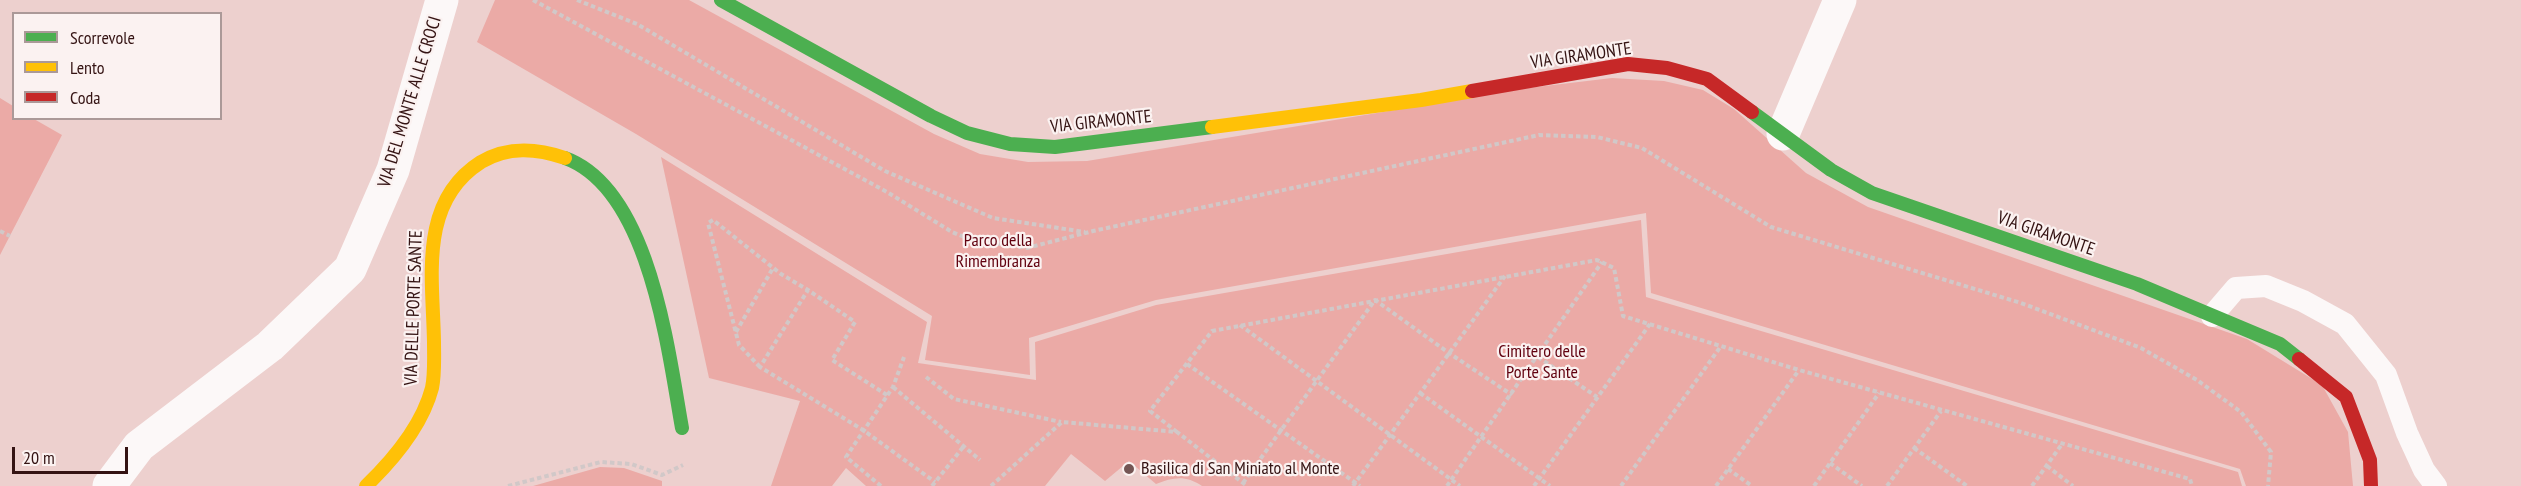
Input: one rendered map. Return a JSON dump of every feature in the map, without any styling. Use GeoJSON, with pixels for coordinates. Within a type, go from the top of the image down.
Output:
{"type":"FeatureCollection","features":[{"type":"Feature","properties":{"kind":"street","name":"VIA DEL MONTE ALLE CROCI"},"geometry":{"type":"LineString","coordinates":[[109,486],[139,446],[270,346],[350,269],[393,170],[442,0]]}},
{"type":"Feature","properties":{"kind":"street","name":"VIA GIRAMONTE"},"geometry":{"type":"LineString","coordinates":[[721,0],[931,116],[967,133],[1010,144],[1055,147],[1421,100],[1628,64],[1667,68],[1707,79],[1832,170],[1872,193],[2137,284],[2280,344],[2346,397],[2370,460],[2371,486]]}},
{"type":"Feature","properties":{"kind":"street"},"geometry":{"type":"LineString","coordinates":[[1783,134],[1840,0]]}},
{"type":"Feature","properties":{"kind":"street","name":"VIA DELLE PORTE SANTE"},"geometry":{"type":"LineString","coordinates":[[366,486],[386,467],[414,429],[432,388],[433,234],[436,217],[443,202],[467,173],[486,159],[501,153],[536,150],[572,158],[604,182],[619,201],[633,229],[653,286],[682,428]]}},
{"type":"Feature","properties":{"kind":"lane"},"geometry":{"type":"LineString","coordinates":[[2212,316],[2236,288],[2266,286],[2303,301],[2345,324],[2386,375],[2424,470],[2436,486]]}},
{"type":"Feature","properties":{"kind":"path"},"geometry":{"type":"LineString","coordinates":[[533,0],[887,192],[952,232],[969,239],[1027,248],[1088,232],[1539,135],[1597,137],[1642,148],[1771,227],[2021,303],[2141,348],[2197,380],[2241,412],[2271,452],[2268,486]]}},
{"type":"Feature","properties":{"kind":"path"},"geometry":{"type":"LineString","coordinates":[[577,0],[637,24],[885,171],[993,218],[1088,232]]}},
{"type":"Feature","properties":{"kind":"path"},"geometry":{"type":"LineString","coordinates":[[887,395],[832,360],[855,322],[773,268],[713,220],[708,223],[739,345],[760,367],[863,430],[934,484],[964,446]]}},
{"type":"Feature","properties":{"kind":"path"},"geometry":{"type":"LineString","coordinates":[[0,231],[10,236]]}},
{"type":"Feature","properties":{"kind":"path"},"geometry":{"type":"LineString","coordinates":[[1375,300],[1245,485],[1150,411],[1212,331],[1239,324],[1597,260],[1614,268],[1623,316],[1941,411],[2190,479],[2192,486]]}},
{"type":"Feature","properties":{"kind":"path"},"geometry":{"type":"LineString","coordinates":[[1447,486],[1602,262]]}},
{"type":"Feature","properties":{"kind":"path"},"geometry":{"type":"LineString","coordinates":[[735,333],[773,268]]}},
{"type":"Feature","properties":{"kind":"path"},"geometry":{"type":"LineString","coordinates":[[1187,364],[1356,485],[1505,276]]}},
{"type":"Feature","properties":{"kind":"path"},"geometry":{"type":"LineString","coordinates":[[760,367],[808,290]]}},
{"type":"Feature","properties":{"kind":"path"},"geometry":{"type":"LineString","coordinates":[[1375,300],[1512,395]]}},
{"type":"Feature","properties":{"kind":"path"},"geometry":{"type":"LineString","coordinates":[[1239,324],[1460,486]]}},
{"type":"Feature","properties":{"kind":"path"},"geometry":{"type":"LineString","coordinates":[[1534,486],[1650,324]]}},
{"type":"Feature","properties":{"kind":"path"},"geometry":{"type":"LineString","coordinates":[[1621,486],[1721,346]]}},
{"type":"Feature","properties":{"kind":"path"},"geometry":{"type":"LineString","coordinates":[[881,486],[846,457],[893,387],[903,357]]}},
{"type":"Feature","properties":{"kind":"path"},"geometry":{"type":"LineString","coordinates":[[1538,357],[1597,397]]}},
{"type":"Feature","properties":{"kind":"path"},"geometry":{"type":"LineString","coordinates":[[1716,486],[1799,370]]}},
{"type":"Feature","properties":{"kind":"path"},"geometry":{"type":"LineString","coordinates":[[926,377],[954,399],[1062,422],[1177,432]]}},
{"type":"Feature","properties":{"kind":"path"},"geometry":{"type":"LineString","coordinates":[[893,387],[980,460]]}},
{"type":"Feature","properties":{"kind":"path"},"geometry":{"type":"LineString","coordinates":[[1420,393],[1550,486]]}},
{"type":"Feature","properties":{"kind":"path"},"geometry":{"type":"LineString","coordinates":[[1814,486],[1879,393]]}},
{"type":"Feature","properties":{"kind":"path"},"geometry":{"type":"LineString","coordinates":[[1887,486],[1941,411]]}},
{"type":"Feature","properties":{"kind":"path"},"geometry":{"type":"LineString","coordinates":[[992,486],[1062,422]]}},
{"type":"Feature","properties":{"kind":"path"},"geometry":{"type":"LineString","coordinates":[[2032,486],[2062,444]]}},
{"type":"Feature","properties":{"kind":"path"},"geometry":{"type":"LineString","coordinates":[[1914,448],[1967,486]]}},
{"type":"Feature","properties":{"kind":"path"},"geometry":{"type":"LineString","coordinates":[[508,486],[601,462],[631,464],[662,475],[691,461]]}},
{"type":"Feature","properties":{"kind":"path"},"geometry":{"type":"LineString","coordinates":[[1830,463],[1862,486]]}},
{"type":"Feature","properties":{"kind":"path"},"geometry":{"type":"LineString","coordinates":[[2047,466],[2073,486]]}},
{"type":"Feature","properties":{"kind":"path"},"geometry":{"type":"LineString","coordinates":[[1728,469],[1752,486]]}},
{"type":"Feature","properties":{"kind":"green space","name":"Parco della Rimembranza"},"geometry":{"type":"Polygon","coordinates":[[[495,0],[689,0],[934,134],[980,154],[1028,162],[1087,161],[1528,88],[1612,78],[1664,81],[1703,90],[1734,109],[1806,173],[1868,207],[2247,339],[2322,385],[2348,432],[2353,486],[2246,486],[2240,469],[1651,293],[1646,213],[1156,300],[1029,338],[1030,375],[925,360],[932,316],[636,134],[477,42],[495,0]]]}},
{"type":"Feature","properties":{"kind":"green space"},"geometry":{"type":"Polygon","coordinates":[[[0,98],[12,105],[12,120],[36,120],[62,135],[0,255],[0,98]]]}},
{"type":"Feature","properties":{"kind":"green space","name":"Cimitero delle Porte Sante"},"geometry":{"type":"Polygon","coordinates":[[[661,157],[927,322],[918,363],[1036,380],[1035,342],[1156,305],[1641,220],[1646,297],[2238,472],[2242,486],[1202,486],[1196,482],[1179,478],[1156,484],[1129,461],[1105,481],[1071,454],[1045,486],[866,486],[846,468],[832,486],[771,486],[800,401],[709,378],[661,157]]]}},
{"type":"Feature","properties":{"kind":"green space"},"geometry":{"type":"Polygon","coordinates":[[[600,467],[624,468],[662,481],[662,486],[533,486],[600,467]]]}},
{"type":"Feature","properties":{"kind":"traffic: fast"},"geometry":{"type":"LineString","coordinates":[[721,0],[931,116],[967,133],[1010,144],[1055,147],[1212,127]]}},
{"type":"Feature","properties":{"kind":"traffic: fast"},"geometry":{"type":"LineString","coordinates":[[1752,112],[1831,170],[1872,193],[2137,284],[2280,344],[2299,359]]}},
{"type":"Feature","properties":{"kind":"traffic: fast"},"geometry":{"type":"LineString","coordinates":[[565,158],[594,175],[617,202],[636,236],[661,316],[682,428]]}},
{"type":"Feature","properties":{"kind":"traffic: slow"},"geometry":{"type":"LineString","coordinates":[[1212,127],[1421,100],[1472,91]]}},
{"type":"Feature","properties":{"kind":"traffic: slow"},"geometry":{"type":"LineString","coordinates":[[366,486],[414,429],[432,388],[434,377],[432,267],[438,220],[447,198],[461,179],[481,162],[501,153],[522,150],[543,152],[565,158]]}},
{"type":"Feature","properties":{"kind":"traffic: jam"},"geometry":{"type":"LineString","coordinates":[[1472,91],[1628,64],[1667,68],[1707,79],[1752,112]]}},
{"type":"Feature","properties":{"kind":"traffic: jam"},"geometry":{"type":"LineString","coordinates":[[2299,359],[2346,397],[2370,460],[2371,486]]}},
{"type":"Feature","properties":{"kind":"place","name":"Basilica di San Miniato al Monte"},"geometry":{"type":"Point","coordinates":[1129,469]}}]}
